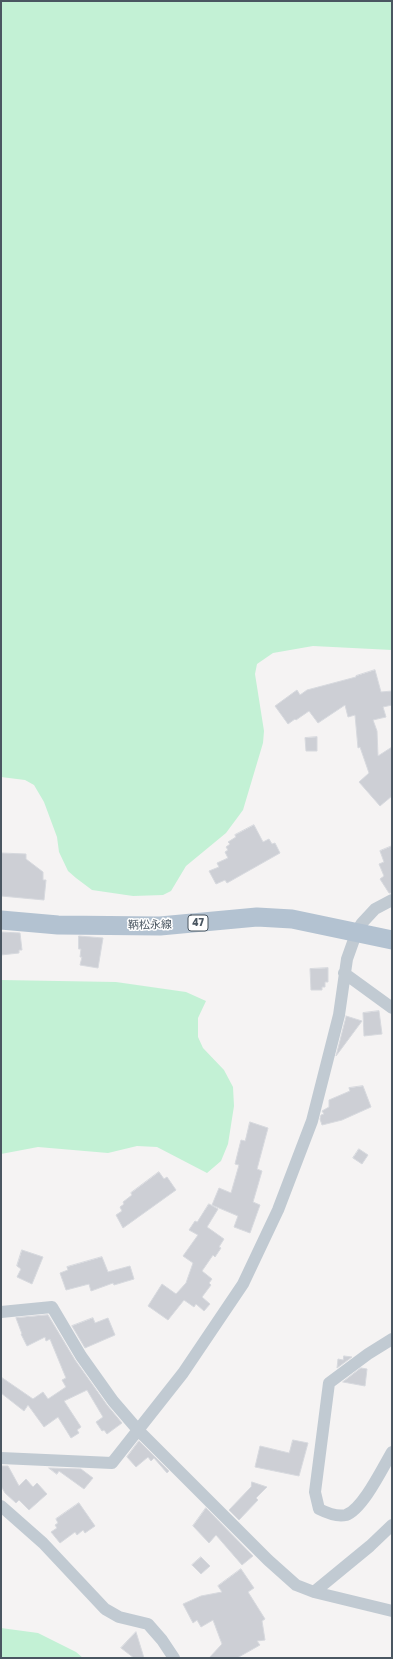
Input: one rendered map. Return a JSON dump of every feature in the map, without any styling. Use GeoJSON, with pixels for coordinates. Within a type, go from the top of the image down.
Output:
{"type":"FeatureCollection","features":[{"type":"Feature","properties":{"kind":"main road","name":"鞆松永線"},"geometry":{"type":"LineString","coordinates":[[1,920],[58,925],[160,926],[257,918],[292,919],[357,931],[392,940]]}},
{"type":"Feature","properties":{"kind":"street"},"geometry":{"type":"LineString","coordinates":[[1,1458],[112,1463],[183,1373],[244,1284],[278,1210],[312,1121],[338,1014],[347,959],[357,931],[375,909],[392,900]]}},
{"type":"Feature","properties":{"kind":"street"},"geometry":{"type":"LineString","coordinates":[[344,973],[392,1008]]}},
{"type":"Feature","properties":{"kind":"street"},"geometry":{"type":"LineString","coordinates":[[1,1312],[52,1308],[81,1356],[109,1395],[138,1430],[296,1585],[314,1592],[392,1611]]}},
{"type":"Feature","properties":{"kind":"street"},"geometry":{"type":"LineString","coordinates":[[392,1339],[368,1354],[329,1384],[315,1492],[319,1509],[328,1514],[346,1515],[355,1509],[362,1502],[392,1452]]}},
{"type":"Feature","properties":{"kind":"street"},"geometry":{"type":"LineString","coordinates":[[1,1506],[43,1543],[105,1609],[119,1617],[148,1624],[162,1640],[174,1658]]}},
{"type":"Feature","properties":{"kind":"street"},"geometry":{"type":"LineString","coordinates":[[314,1592],[370,1546],[392,1524]]}},
{"type":"Feature","properties":{"kind":"green space"},"geometry":{"type":"Polygon","coordinates":[[[1,1],[392,1],[392,650],[313,646],[273,653],[257,664],[255,674],[264,731],[263,743],[243,810],[226,833],[186,866],[171,891],[163,895],[133,896],[92,890],[68,871],[59,852],[57,837],[44,802],[34,785],[25,780],[1,777],[1,1]]]}},
{"type":"Feature","properties":{"kind":"green space"},"geometry":{"type":"Polygon","coordinates":[[[1,980],[116,982],[186,992],[206,1001],[198,1018],[198,1037],[203,1048],[224,1070],[233,1087],[234,1106],[228,1144],[221,1161],[207,1173],[157,1147],[137,1146],[108,1153],[38,1147],[1,1154],[1,980]]]}},
{"type":"Feature","properties":{"kind":"green space"},"geometry":{"type":"Polygon","coordinates":[[[1,1628],[38,1633],[76,1652],[83,1658],[1,1658],[1,1628]]]}},
{"type":"Feature","properties":{"kind":"building"},"geometry":{"type":"Polygon","coordinates":[[[375,670],[381,692],[392,691],[392,705],[383,707],[386,717],[373,720],[377,731],[378,756],[392,747],[392,796],[380,806],[359,782],[369,773],[360,747],[358,748],[355,715],[348,717],[345,705],[318,723],[309,711],[288,724],[275,706],[297,690],[300,695],[307,690],[356,677],[375,670]]]}},
{"type":"Feature","properties":{"kind":"building"},"geometry":{"type":"Polygon","coordinates":[[[317,737],[317,751],[306,751],[305,738],[317,737]]]}},
{"type":"Feature","properties":{"kind":"building"},"geometry":{"type":"Polygon","coordinates":[[[254,825],[263,842],[269,839],[272,844],[275,843],[280,853],[227,883],[225,880],[216,884],[209,871],[219,867],[217,863],[228,858],[225,852],[228,850],[226,847],[230,844],[228,842],[236,837],[235,835],[254,825]]]}},
{"type":"Feature","properties":{"kind":"building"},"geometry":{"type":"Polygon","coordinates":[[[392,846],[392,893],[389,893],[380,879],[384,876],[379,864],[384,862],[380,851],[392,846]]]}},
{"type":"Feature","properties":{"kind":"building"},"geometry":{"type":"Polygon","coordinates":[[[1,853],[26,854],[26,859],[43,872],[43,880],[46,880],[44,900],[1,896],[1,853]]]}},
{"type":"Feature","properties":{"kind":"building"},"geometry":{"type":"Polygon","coordinates":[[[1,932],[20,933],[22,950],[19,950],[19,953],[1,955],[1,932]]]}},
{"type":"Feature","properties":{"kind":"building"},"geometry":{"type":"Polygon","coordinates":[[[79,936],[103,938],[98,968],[80,965],[82,957],[80,957],[81,949],[79,949],[79,936]]]}},
{"type":"Feature","properties":{"kind":"building"},"geometry":{"type":"Polygon","coordinates":[[[328,968],[328,982],[325,982],[325,987],[322,987],[322,990],[311,990],[310,969],[328,968]]]}},
{"type":"Feature","properties":{"kind":"building"},"geometry":{"type":"Polygon","coordinates":[[[379,1011],[382,1034],[364,1036],[363,1013],[379,1011]]]}},
{"type":"Feature","properties":{"kind":"building"},"geometry":{"type":"Polygon","coordinates":[[[346,1017],[362,1021],[336,1056],[346,1017]]]}},
{"type":"Feature","properties":{"kind":"building"},"geometry":{"type":"Polygon","coordinates":[[[363,1086],[371,1107],[342,1120],[322,1125],[320,1119],[321,1115],[324,1114],[322,1111],[329,1107],[329,1100],[350,1091],[349,1088],[363,1086]]]}},
{"type":"Feature","properties":{"kind":"building"},"geometry":{"type":"Polygon","coordinates":[[[250,1122],[268,1128],[257,1169],[262,1171],[253,1202],[260,1205],[250,1233],[234,1227],[238,1216],[212,1205],[219,1188],[231,1193],[239,1165],[235,1164],[241,1140],[245,1141],[250,1122]]]}},
{"type":"Feature","properties":{"kind":"building"},"geometry":{"type":"Polygon","coordinates":[[[359,1149],[368,1155],[362,1164],[353,1158],[359,1149]]]}},
{"type":"Feature","properties":{"kind":"building"},"geometry":{"type":"Polygon","coordinates":[[[159,1172],[164,1179],[167,1177],[176,1190],[123,1228],[116,1215],[122,1211],[120,1207],[124,1204],[123,1202],[132,1195],[131,1193],[159,1172]]]}},
{"type":"Feature","properties":{"kind":"building"},"geometry":{"type":"Polygon","coordinates":[[[209,1204],[218,1209],[207,1227],[224,1239],[219,1247],[221,1248],[215,1257],[213,1255],[202,1271],[212,1279],[209,1283],[211,1285],[202,1297],[210,1304],[204,1311],[196,1304],[194,1307],[184,1300],[168,1320],[148,1306],[162,1284],[176,1294],[186,1283],[193,1263],[183,1256],[198,1235],[189,1230],[195,1221],[197,1222],[209,1204]]]}},
{"type":"Feature","properties":{"kind":"building"},"geometry":{"type":"Polygon","coordinates":[[[22,1250],[43,1257],[32,1284],[17,1277],[21,1269],[17,1266],[22,1250]]]}},
{"type":"Feature","properties":{"kind":"building"},"geometry":{"type":"Polygon","coordinates":[[[102,1257],[108,1272],[130,1266],[134,1279],[114,1285],[113,1283],[91,1291],[89,1284],[66,1290],[60,1273],[68,1270],[67,1267],[102,1257]]]}},
{"type":"Feature","properties":{"kind":"building"},"geometry":{"type":"Polygon","coordinates":[[[48,1315],[75,1360],[107,1405],[122,1423],[107,1434],[104,1430],[102,1431],[96,1422],[103,1417],[87,1390],[64,1401],[81,1427],[77,1430],[79,1433],[71,1438],[58,1417],[44,1427],[28,1405],[24,1411],[1,1393],[1,1377],[33,1399],[43,1392],[48,1399],[66,1387],[62,1380],[66,1378],[50,1339],[46,1341],[45,1337],[27,1346],[16,1318],[48,1315]]]}},
{"type":"Feature","properties":{"kind":"building"},"geometry":{"type":"Polygon","coordinates":[[[93,1318],[95,1323],[108,1318],[115,1335],[85,1348],[72,1326],[93,1318]]]}},
{"type":"Feature","properties":{"kind":"building"},"geometry":{"type":"Polygon","coordinates":[[[344,1356],[352,1357],[337,1368],[338,1359],[343,1360],[344,1356]]]}},
{"type":"Feature","properties":{"kind":"building"},"geometry":{"type":"Polygon","coordinates":[[[361,1368],[367,1369],[365,1386],[343,1382],[361,1368]]]}},
{"type":"Feature","properties":{"kind":"building"},"geometry":{"type":"Polygon","coordinates":[[[293,1440],[308,1443],[299,1476],[255,1467],[260,1446],[289,1453],[293,1440]]]}},
{"type":"Feature","properties":{"kind":"building"},"geometry":{"type":"Polygon","coordinates":[[[139,1441],[169,1471],[167,1473],[154,1458],[151,1461],[148,1457],[136,1467],[127,1457],[139,1441]]]}},
{"type":"Feature","properties":{"kind":"building"},"geometry":{"type":"Polygon","coordinates":[[[1,1466],[8,1466],[19,1486],[26,1479],[33,1487],[37,1483],[47,1494],[29,1510],[19,1500],[16,1503],[5,1493],[1,1486],[1,1466]]]}},
{"type":"Feature","properties":{"kind":"building"},"geometry":{"type":"Polygon","coordinates":[[[49,1468],[81,1469],[93,1478],[84,1489],[59,1471],[57,1474],[49,1468]]]}},
{"type":"Feature","properties":{"kind":"building"},"geometry":{"type":"Polygon","coordinates":[[[252,1482],[267,1487],[256,1498],[258,1500],[239,1520],[229,1510],[251,1487],[252,1482]]]}},
{"type":"Feature","properties":{"kind":"building"},"geometry":{"type":"Polygon","coordinates":[[[79,1503],[95,1526],[85,1533],[83,1530],[77,1535],[75,1532],[60,1543],[51,1532],[57,1528],[55,1525],[58,1523],[56,1519],[79,1503]]]}},
{"type":"Feature","properties":{"kind":"building"},"geometry":{"type":"Polygon","coordinates":[[[206,1508],[253,1556],[242,1565],[216,1535],[209,1543],[193,1526],[206,1508]]]}},
{"type":"Feature","properties":{"kind":"building"},"geometry":{"type":"Polygon","coordinates":[[[201,1557],[210,1566],[201,1574],[192,1565],[201,1557]]]}},
{"type":"Feature","properties":{"kind":"building"},"geometry":{"type":"Polygon","coordinates":[[[241,1569],[254,1588],[248,1592],[265,1619],[262,1621],[265,1640],[257,1641],[260,1645],[237,1658],[209,1658],[222,1644],[213,1620],[201,1627],[197,1620],[193,1623],[183,1604],[201,1596],[222,1592],[218,1586],[241,1569]]]}},
{"type":"Feature","properties":{"kind":"building"},"geometry":{"type":"Polygon","coordinates":[[[136,1632],[144,1658],[134,1658],[121,1648],[136,1632]]]}}]}
